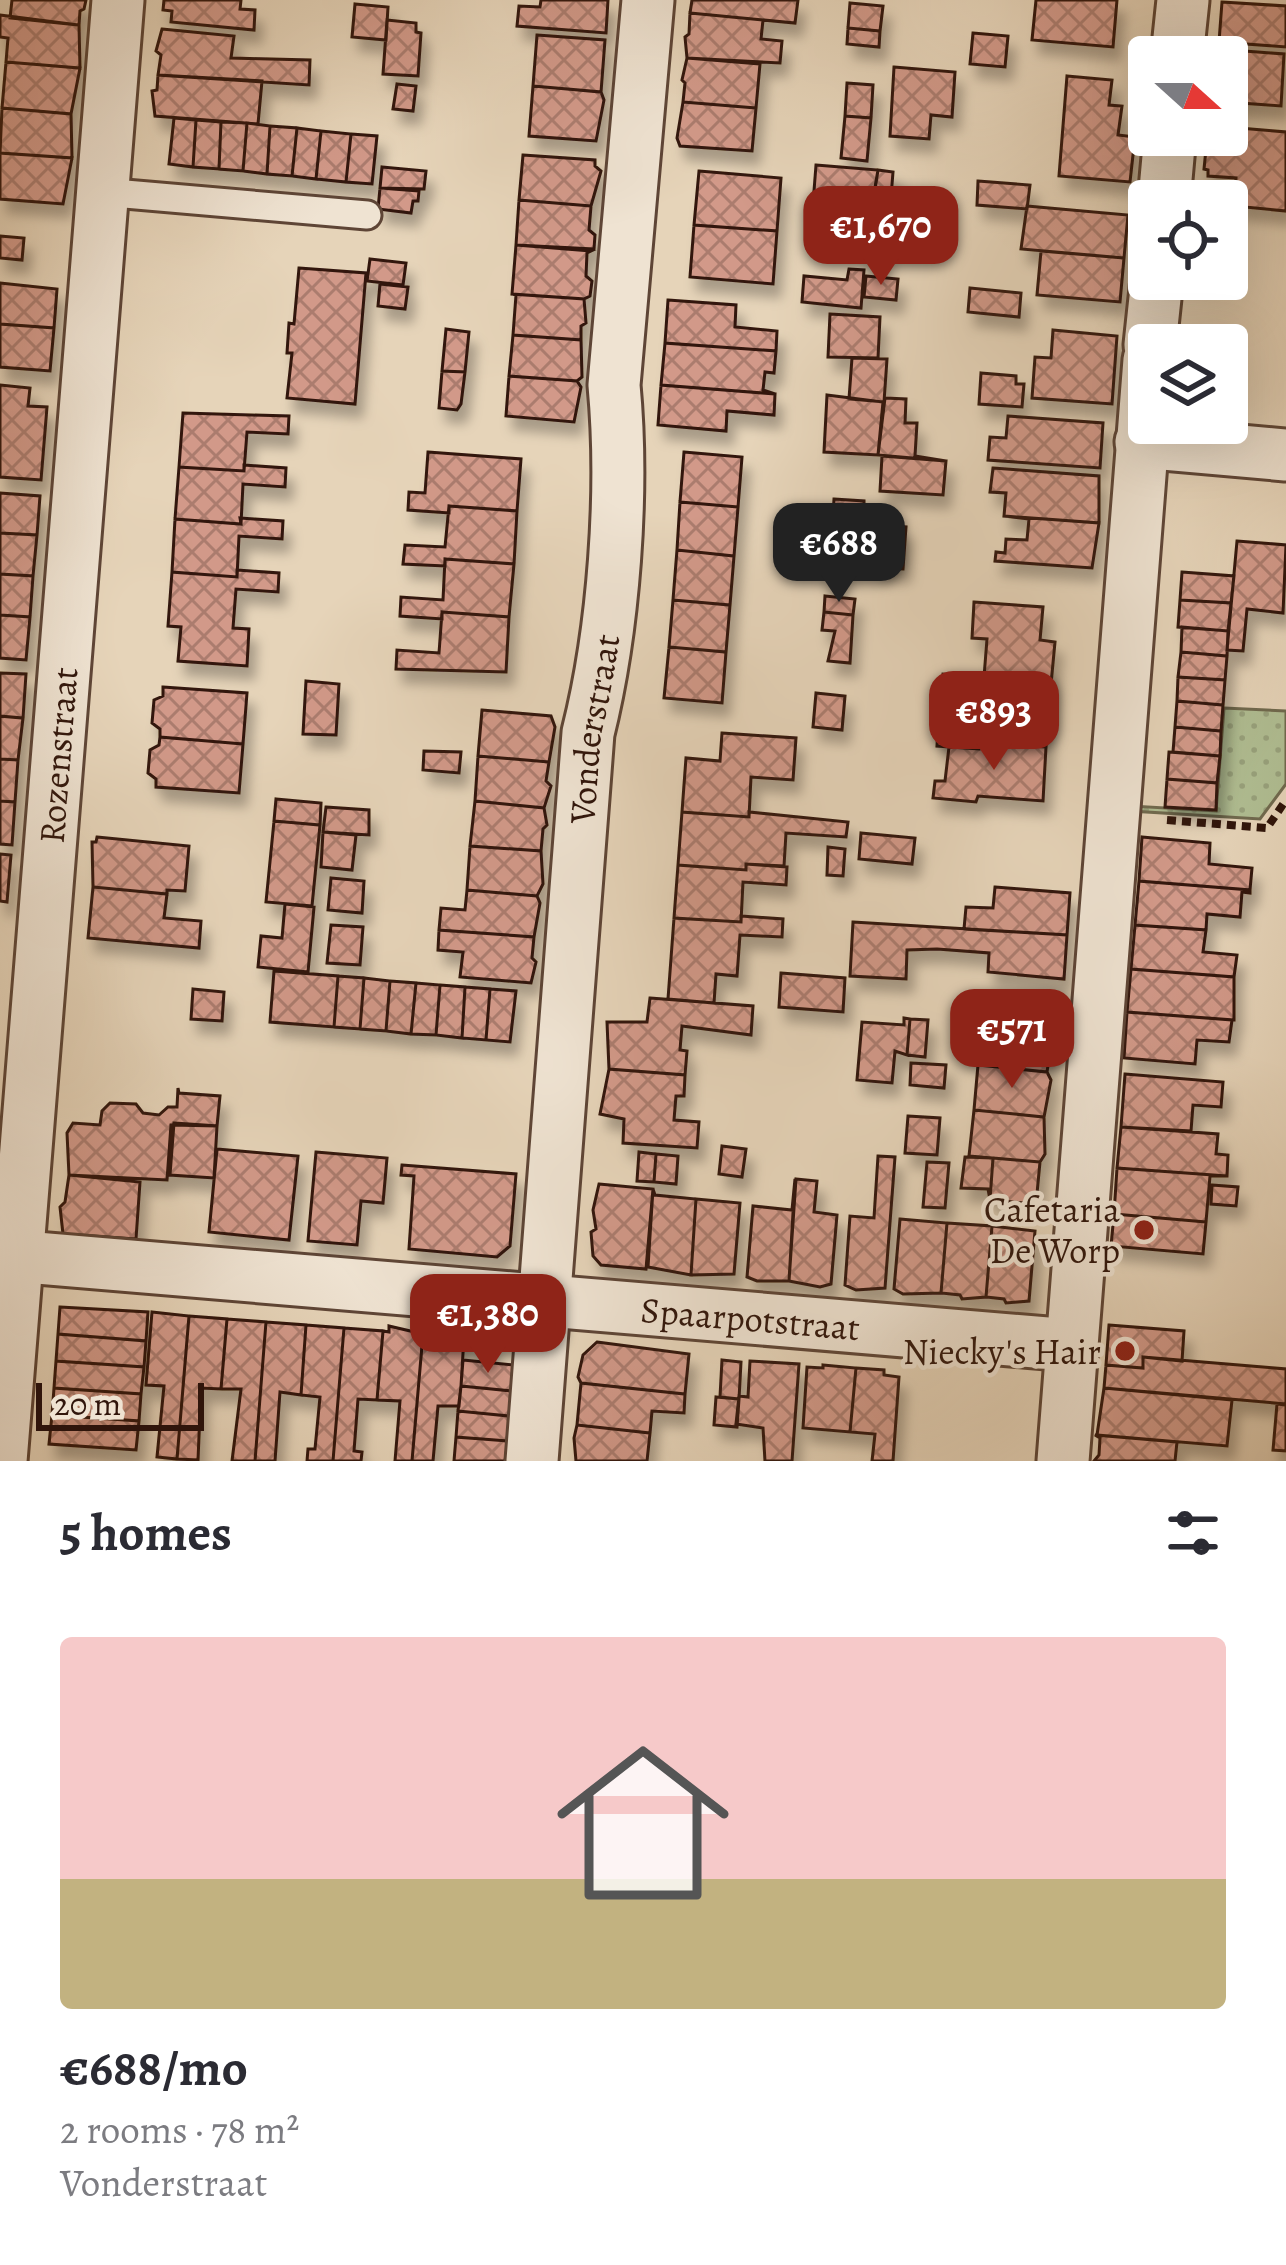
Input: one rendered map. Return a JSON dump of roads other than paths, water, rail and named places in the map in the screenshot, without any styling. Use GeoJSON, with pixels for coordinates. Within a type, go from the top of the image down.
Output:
{"type":"FeatureCollection","features":[{"type":"Feature","properties":{"kind":"street","name":"Rozenstraat"},"geometry":{"type":"LineString","coordinates":[[1,1461],[8,1256],[118,0]]}},
{"type":"Feature","properties":{"kind":"street","name":"Vonderstraat"},"geometry":{"type":"LineString","coordinates":[[532,1461],[588,733],[604,673],[620,445],[614,385],[648,0]]}},
{"type":"Feature","properties":{"kind":"street"},"geometry":{"type":"LineString","coordinates":[[1180,36],[1183,0]]}},
{"type":"Feature","properties":{"kind":"street"},"geometry":{"type":"LineString","coordinates":[[1063,1461],[1141,444]]}},
{"type":"Feature","properties":{"kind":"street"},"geometry":{"type":"LineString","coordinates":[[1163,444],[1286,455]]}},
{"type":"Feature","properties":{"kind":"street","name":"Spaarpotstraat"},"geometry":{"type":"LineString","coordinates":[[8,1256],[1071,1346]]}},
{"type":"Feature","properties":{"kind":"lane"},"geometry":{"type":"LineString","coordinates":[[102,191],[367,214]]}},
{"type":"Feature","properties":{"kind":"place","name":"Cafetaria De Worp"},"geometry":{"type":"Point","coordinates":[1144,1230]}},
{"type":"Feature","properties":{"kind":"place","name":"Niecky's Hair"},"geometry":{"type":"Point","coordinates":[1125,1351]}}]}
